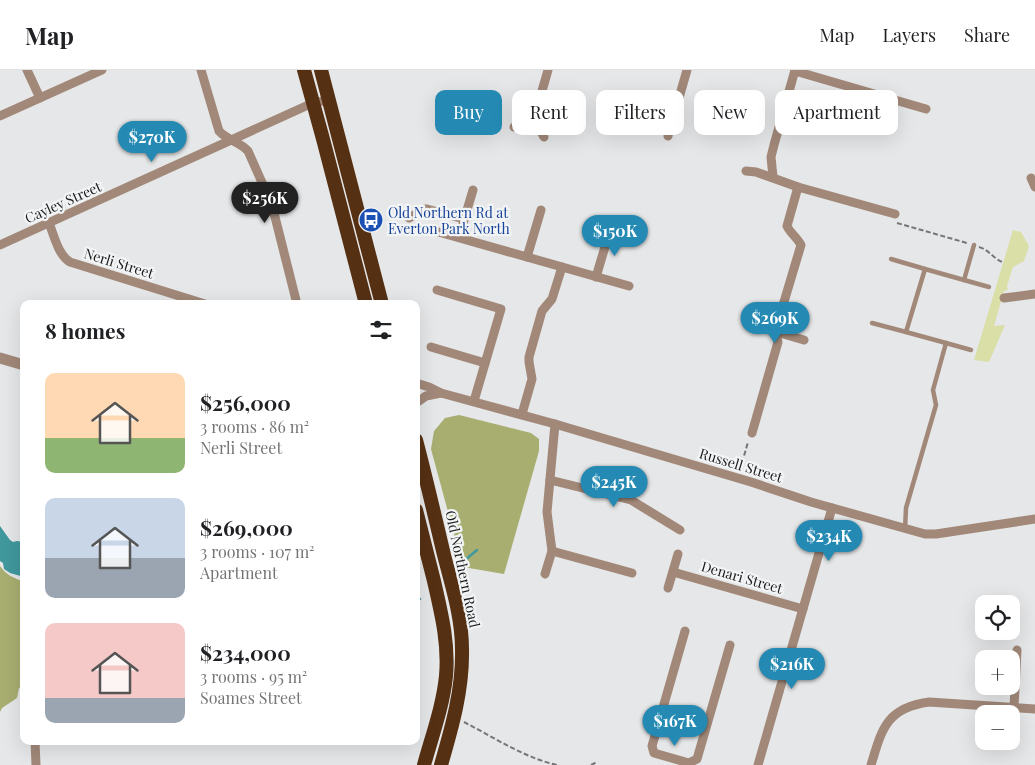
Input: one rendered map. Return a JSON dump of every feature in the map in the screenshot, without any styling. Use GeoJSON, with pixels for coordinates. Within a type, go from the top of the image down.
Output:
{"type":"FeatureCollection","features":[{"type":"Feature","properties":{"kind":"highway"},"geometry":{"type":"LineString","coordinates":[[304,70],[365,300]]}},
{"type":"Feature","properties":{"kind":"highway"},"geometry":{"type":"LineString","coordinates":[[321,70],[381,300]]}},
{"type":"Feature","properties":{"kind":"highway"},"geometry":{"type":"LineString","coordinates":[[323,139],[329,130],[336,126]]}},
{"type":"Feature","properties":{"kind":"highway","name":"Old Northern Road"},"geometry":{"type":"LineString","coordinates":[[420,462],[456,602],[461,632],[462,665],[459,694],[441,765]]}},
{"type":"Feature","properties":{"kind":"highway"},"geometry":{"type":"LineString","coordinates":[[420,526],[442,613],[446,648],[444,688],[424,765]]}},
{"type":"Feature","properties":{"kind":"street"},"geometry":{"type":"LineString","coordinates":[[27,70],[40,98]]}},
{"type":"Feature","properties":{"kind":"street"},"geometry":{"type":"LineString","coordinates":[[0,116],[102,70]]}},
{"type":"Feature","properties":{"kind":"street"},"geometry":{"type":"LineString","coordinates":[[201,70],[219,131],[248,151],[269,198],[296,300]]}},
{"type":"Feature","properties":{"kind":"street"},"geometry":{"type":"LineString","coordinates":[[542,90],[548,70]]}},
{"type":"Feature","properties":{"kind":"street"},"geometry":{"type":"LineString","coordinates":[[668,136],[687,70]]}},
{"type":"Feature","properties":{"kind":"street"},"geometry":{"type":"LineString","coordinates":[[773,177],[772,157],[774,145],[795,70],[926,109]]}},
{"type":"Feature","properties":{"kind":"street","name":"Cayley Street"},"geometry":{"type":"LineString","coordinates":[[0,245],[313,104],[329,99]]}},
{"type":"Feature","properties":{"kind":"street"},"geometry":{"type":"LineString","coordinates":[[746,171],[756,172],[895,214]]}},
{"type":"Feature","properties":{"kind":"street"},"geometry":{"type":"LineString","coordinates":[[1031,178],[1035,187]]}},
{"type":"Feature","properties":{"kind":"street"},"geometry":{"type":"LineString","coordinates":[[752,433],[778,342],[775,332],[800,245],[798,239],[789,231],[787,226],[798,186]]}},
{"type":"Feature","properties":{"kind":"street"},"geometry":{"type":"LineString","coordinates":[[459,237],[473,190]]}},
{"type":"Feature","properties":{"kind":"street"},"geometry":{"type":"LineString","coordinates":[[409,218],[427,209],[464,219]]}},
{"type":"Feature","properties":{"kind":"street"},"geometry":{"type":"LineString","coordinates":[[527,257],[541,210]]}},
{"type":"Feature","properties":{"kind":"street","name":"Nerli Street"},"geometry":{"type":"LineString","coordinates":[[49,223],[64,258],[70,262],[192,300]]}},
{"type":"Feature","properties":{"kind":"street"},"geometry":{"type":"LineString","coordinates":[[435,230],[629,286]]}},
{"type":"Feature","properties":{"kind":"street"},"geometry":{"type":"LineString","coordinates":[[596,277],[610,230]]}},
{"type":"Feature","properties":{"kind":"street"},"geometry":{"type":"LineString","coordinates":[[522,414],[532,379],[529,357],[541,314],[552,299],[562,267]]}},
{"type":"Feature","properties":{"kind":"street"},"geometry":{"type":"LineString","coordinates":[[437,290],[501,309],[474,401]]}},
{"type":"Feature","properties":{"kind":"street"},"geometry":{"type":"LineString","coordinates":[[1004,298],[1035,294]]}},
{"type":"Feature","properties":{"kind":"street"},"geometry":{"type":"LineString","coordinates":[[752,325],[804,340]]}},
{"type":"Feature","properties":{"kind":"street"},"geometry":{"type":"LineString","coordinates":[[431,347],[485,363]]}},
{"type":"Feature","properties":{"kind":"street"},"geometry":{"type":"LineString","coordinates":[[0,358],[20,364]]}},
{"type":"Feature","properties":{"kind":"street","name":"Russell Street"},"geometry":{"type":"LineString","coordinates":[[420,384],[441,393],[522,414],[832,508],[925,534],[1035,519]]}},
{"type":"Feature","properties":{"kind":"street"},"geometry":{"type":"LineString","coordinates":[[420,400],[426,396],[441,393]]}},
{"type":"Feature","properties":{"kind":"street"},"geometry":{"type":"LineString","coordinates":[[546,574],[552,551],[547,512],[554,424]]}},
{"type":"Feature","properties":{"kind":"street"},"geometry":{"type":"LineString","coordinates":[[550,480],[631,500],[680,530]]}},
{"type":"Feature","properties":{"kind":"street"},"geometry":{"type":"LineString","coordinates":[[758,765],[832,508]]}},
{"type":"Feature","properties":{"kind":"street"},"geometry":{"type":"LineString","coordinates":[[552,551],[632,573]]}},
{"type":"Feature","properties":{"kind":"street"},"geometry":{"type":"LineString","coordinates":[[668,588],[678,554]]}},
{"type":"Feature","properties":{"kind":"street","name":"Denari Street"},"geometry":{"type":"LineString","coordinates":[[673,572],[803,609]]}},
{"type":"Feature","properties":{"kind":"street"},"geometry":{"type":"LineString","coordinates":[[685,631],[652,746],[654,753],[689,763],[697,759],[730,646]]}},
{"type":"Feature","properties":{"kind":"street"},"geometry":{"type":"LineString","coordinates":[[871,765],[880,735],[887,722],[905,708],[928,702],[980,705]]}},
{"type":"Feature","properties":{"kind":"street"},"geometry":{"type":"LineString","coordinates":[[1020,707],[1035,708]]}},
{"type":"Feature","properties":{"kind":"street"},"geometry":{"type":"LineString","coordinates":[[35,745],[36,765]]}},
{"type":"Feature","properties":{"kind":"lane"},"geometry":{"type":"LineString","coordinates":[[964,280],[974,245]]}},
{"type":"Feature","properties":{"kind":"lane"},"geometry":{"type":"LineString","coordinates":[[891,259],[989,288]]}},
{"type":"Feature","properties":{"kind":"lane"},"geometry":{"type":"LineString","coordinates":[[906,332],[925,269]]}},
{"type":"Feature","properties":{"kind":"lane"},"geometry":{"type":"LineString","coordinates":[[872,323],[971,350]]}},
{"type":"Feature","properties":{"kind":"lane"},"geometry":{"type":"LineString","coordinates":[[905,529],[906,508],[936,405],[933,390],[946,344]]}},
{"type":"Feature","properties":{"kind":"path"},"geometry":{"type":"LineString","coordinates":[[895,214],[894,220],[899,223],[974,245],[990,252],[1002,262]]}},
{"type":"Feature","properties":{"kind":"path"},"geometry":{"type":"LineString","coordinates":[[740,470],[752,433]]}},
{"type":"Feature","properties":{"kind":"path"},"geometry":{"type":"LineString","coordinates":[[462,721],[517,750],[557,765]]}},
{"type":"Feature","properties":{"kind":"path"},"geometry":{"type":"LineString","coordinates":[[591,765],[597,762]]}},
{"type":"Feature","properties":{"kind":"green space"},"geometry":{"type":"Polygon","coordinates":[[[1013,230],[1021,232],[1029,246],[1024,261],[1013,267],[1007,286],[1008,290],[1004,291],[994,326],[1005,325],[989,362],[974,360],[1013,230]]]}},
{"type":"Feature","properties":{"kind":"green space"},"geometry":{"type":"Polygon","coordinates":[[[459,415],[531,433],[539,439],[539,451],[504,574],[463,567],[431,449],[434,431],[445,418],[459,415]]]}},
{"type":"Feature","properties":{"kind":"green space"},"geometry":{"type":"Polygon","coordinates":[[[0,566],[8,574],[20,580],[20,688],[17,698],[2,708],[0,712],[0,566]]]}},
{"type":"Feature","properties":{"kind":"water"},"geometry":{"type":"Polygon","coordinates":[[[0,526],[10,540],[13,542],[20,541],[20,576],[4,569],[3,563],[0,561],[0,526]]]}},
{"type":"Feature","properties":{"kind":"waterway"},"geometry":{"type":"LineString","coordinates":[[458,566],[477,550]]}},
{"type":"Feature","properties":{"kind":"place","name":"Old Northern Rd at Everton Park North"},"geometry":{"type":"Point","coordinates":[371,220]}}]}
